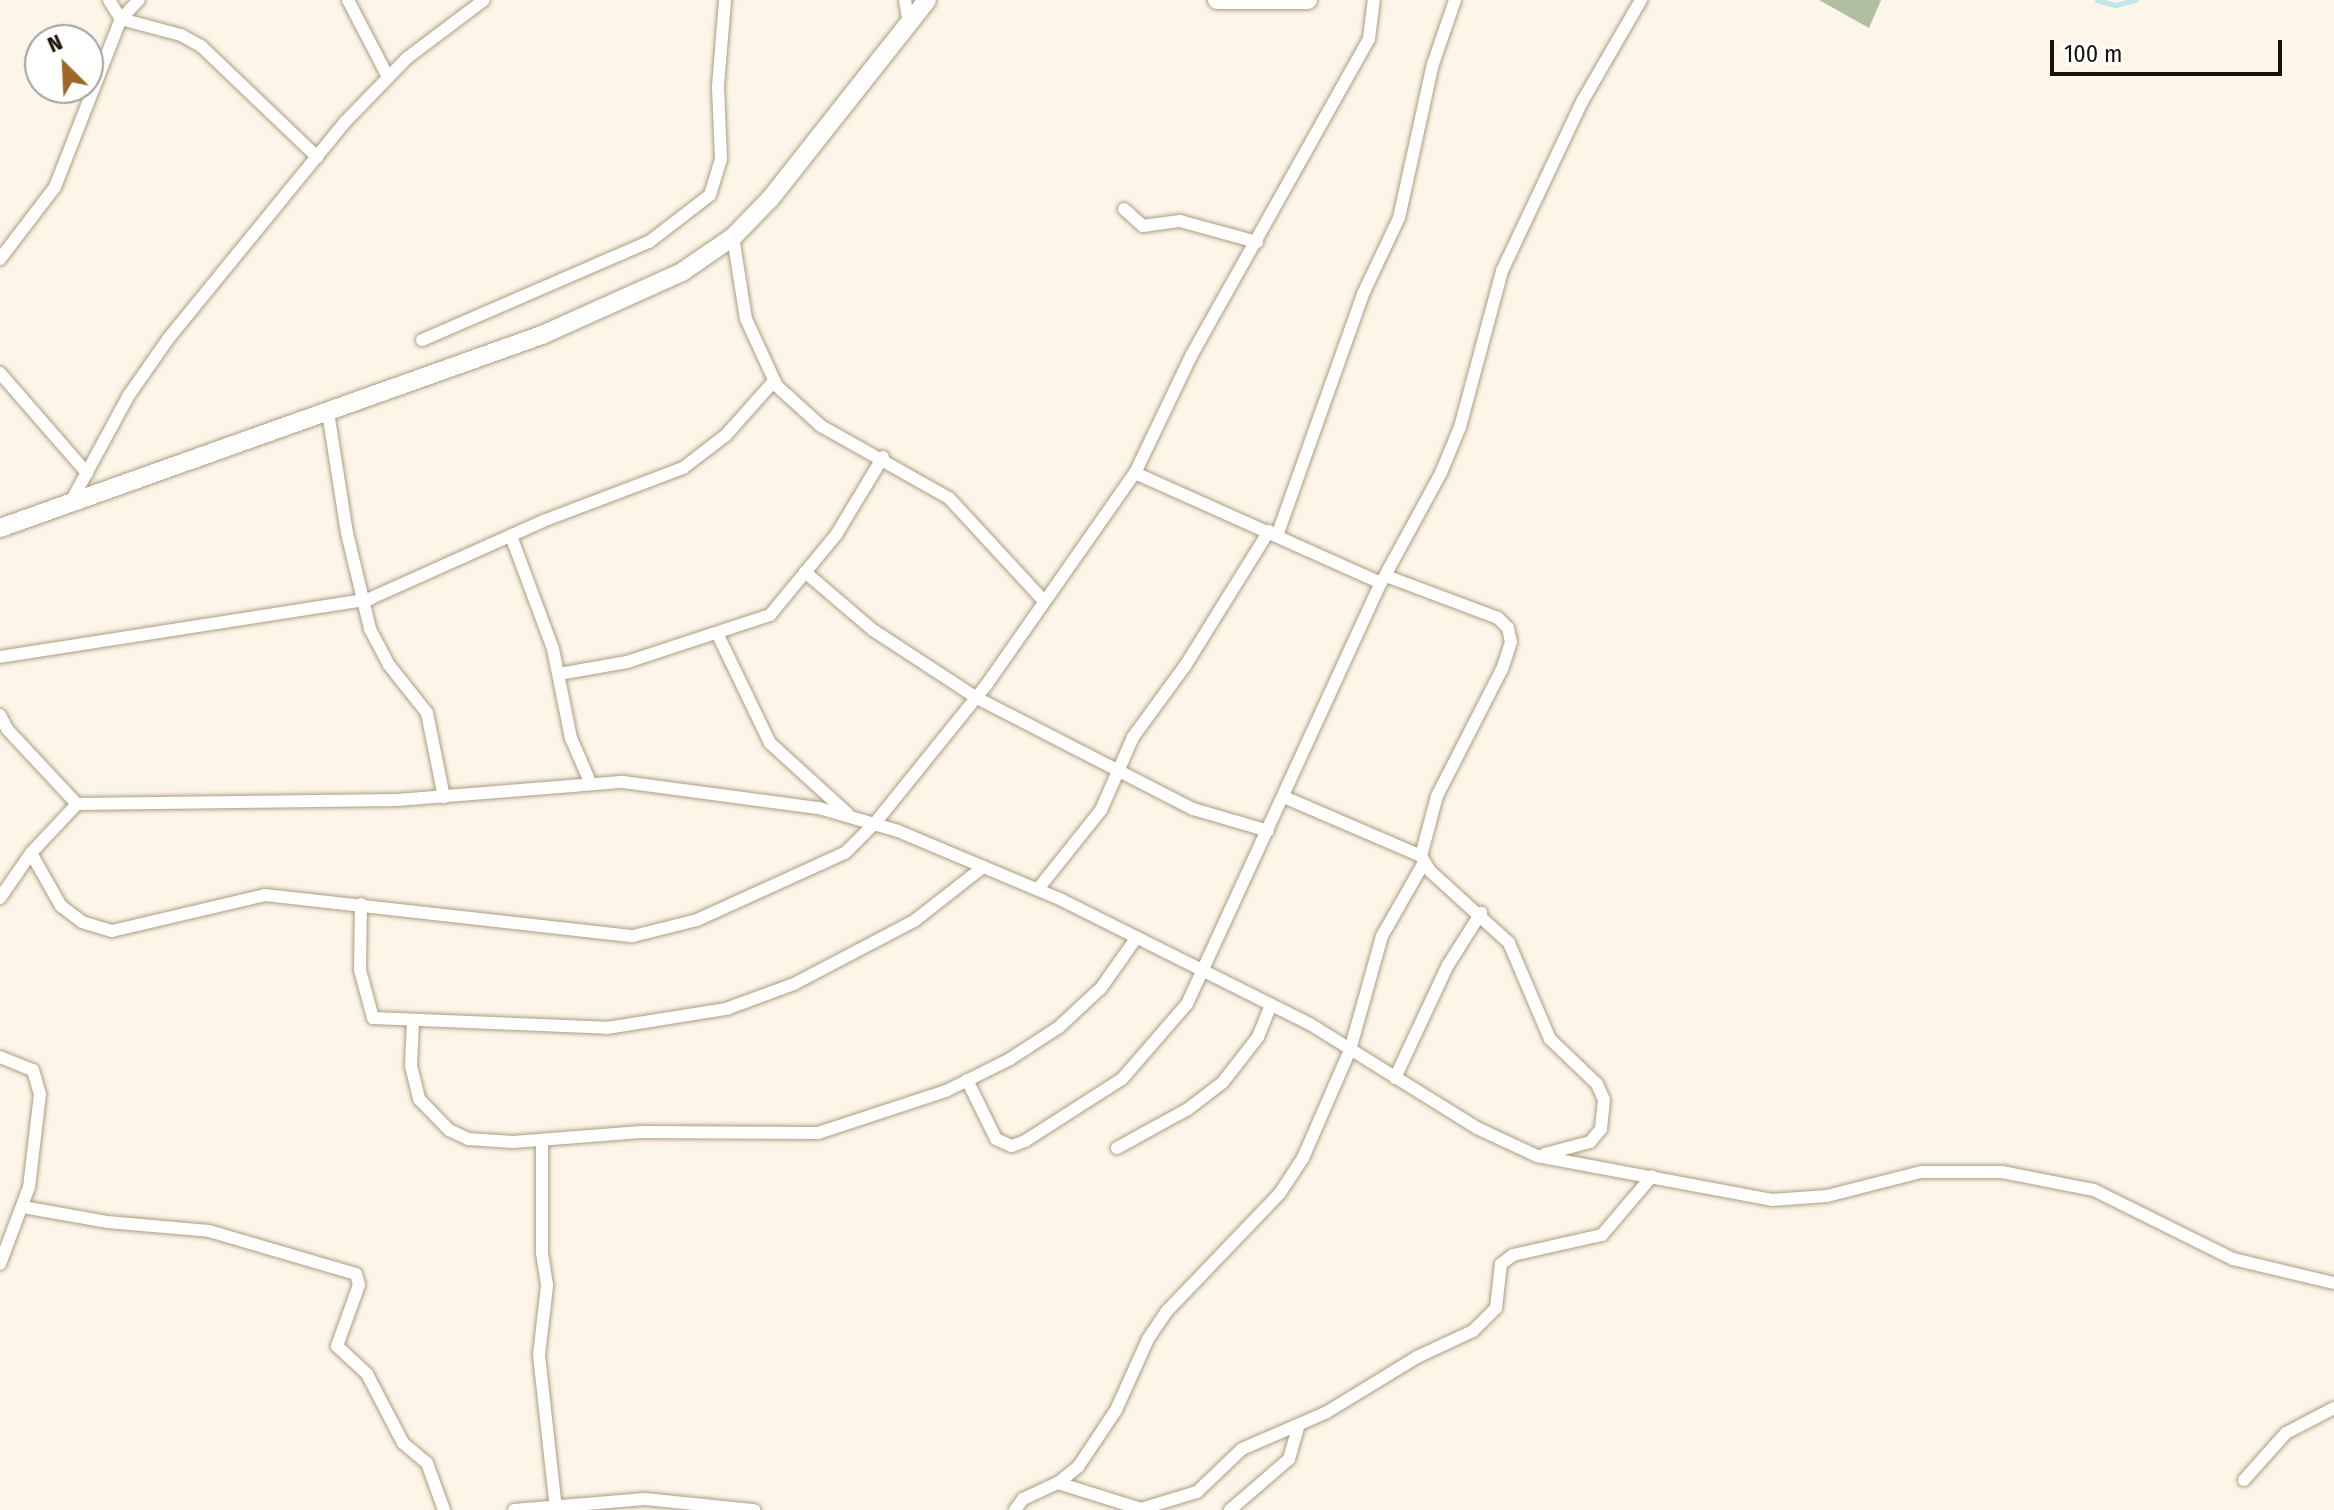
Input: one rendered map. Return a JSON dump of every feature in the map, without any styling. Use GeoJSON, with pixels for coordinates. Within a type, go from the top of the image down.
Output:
{"type":"FeatureCollection","features":[{"type":"Feature","properties":{"kind":"main road"},"geometry":{"type":"LineString","coordinates":[[0,528],[73,498],[328,412],[612,307],[682,272],[733,237],[856,95],[908,20],[927,0]]}},
{"type":"Feature","properties":{"kind":"main road"},"geometry":{"type":"LineString","coordinates":[[1217,0],[1308,0]]}},
{"type":"Feature","properties":{"kind":"street"},"geometry":{"type":"LineString","coordinates":[[109,0],[121,19],[181,35],[201,46],[317,157]]}},
{"type":"Feature","properties":{"kind":"street"},"geometry":{"type":"LineString","coordinates":[[0,259],[55,187],[121,19],[139,0]]}},
{"type":"Feature","properties":{"kind":"street"},"geometry":{"type":"LineString","coordinates":[[348,0],[388,77]]}},
{"type":"Feature","properties":{"kind":"street"},"geometry":{"type":"LineString","coordinates":[[73,498],[129,395],[168,339],[317,157],[388,77],[484,0]]}},
{"type":"Feature","properties":{"kind":"street"},"geometry":{"type":"LineString","coordinates":[[422,340],[649,242],[710,195],[721,170],[718,86],[725,0]]}},
{"type":"Feature","properties":{"kind":"street"},"geometry":{"type":"LineString","coordinates":[[905,0],[908,20]]}},
{"type":"Feature","properties":{"kind":"street"},"geometry":{"type":"LineString","coordinates":[[31,853],[61,906],[82,922],[105,930],[133,929],[252,896],[361,904],[614,936],[658,932],[831,861],[875,823],[977,698],[1135,473],[1191,356],[1369,39],[1374,0]]}},
{"type":"Feature","properties":{"kind":"street"},"geometry":{"type":"LineString","coordinates":[[1038,889],[1101,810],[1118,767],[1273,532],[1363,294],[1399,218],[1433,64],[1455,0]]}},
{"type":"Feature","properties":{"kind":"street"},"geometry":{"type":"LineString","coordinates":[[967,1080],[996,1139],[1012,1146],[1025,1141],[1122,1079],[1173,1024],[1206,971],[1383,580],[1460,427],[1502,271],[1583,100],[1641,0]]}},
{"type":"Feature","properties":{"kind":"street"},"geometry":{"type":"LineString","coordinates":[[1124,209],[1143,226],[1180,221],[1257,242]]}},
{"type":"Feature","properties":{"kind":"street"},"geometry":{"type":"LineString","coordinates":[[733,237],[746,319],[774,381],[821,426],[883,457],[962,509],[1043,600]]}},
{"type":"Feature","properties":{"kind":"street"},"geometry":{"type":"LineString","coordinates":[[0,373],[87,473]]}},
{"type":"Feature","properties":{"kind":"street"},"geometry":{"type":"LineString","coordinates":[[0,657],[362,601],[428,577],[511,536],[683,468],[705,455],[774,381]]}},
{"type":"Feature","properties":{"kind":"street"},"geometry":{"type":"LineString","coordinates":[[328,412],[362,601],[376,647],[427,713],[444,797]]}},
{"type":"Feature","properties":{"kind":"street"},"geometry":{"type":"LineString","coordinates":[[559,674],[627,662],[770,615],[836,535],[883,457]]}},
{"type":"Feature","properties":{"kind":"street"},"geometry":{"type":"LineString","coordinates":[[1015,1510],[1023,1499],[1058,1483],[1078,1467],[1116,1410],[1148,1339],[1167,1311],[1280,1193],[1323,1119],[1350,1050],[1378,947],[1422,860],[1437,796],[1502,669],[1510,637],[1498,618],[1383,580],[1135,473]]}},
{"type":"Feature","properties":{"kind":"street"},"geometry":{"type":"LineString","coordinates":[[511,536],[559,674],[571,738],[590,782]]}},
{"type":"Feature","properties":{"kind":"street"},"geometry":{"type":"LineString","coordinates":[[805,572],[873,630],[977,698],[1118,767],[1207,815],[1268,831]]}},
{"type":"Feature","properties":{"kind":"street"},"geometry":{"type":"LineString","coordinates":[[717,633],[770,743],[850,815]]}},
{"type":"Feature","properties":{"kind":"street"},"geometry":{"type":"LineString","coordinates":[[0,715],[3,730],[77,804]]}},
{"type":"Feature","properties":{"kind":"street"},"geometry":{"type":"LineString","coordinates":[[0,898],[31,853],[77,804],[444,797],[590,782],[688,787],[850,815],[1038,889],[1271,1005],[1477,1128],[1537,1156],[1772,1200],[1827,1196],[1921,1172],[2002,1172],[2094,1190],[2233,1259],[2334,1283]]}},
{"type":"Feature","properties":{"kind":"street"},"geometry":{"type":"LineString","coordinates":[[1284,797],[1422,860],[1481,913],[1518,959],[1550,1039],[1588,1070],[1604,1100],[1601,1129],[1590,1142],[1537,1156]]}},
{"type":"Feature","properties":{"kind":"street"},"geometry":{"type":"LineString","coordinates":[[361,904],[360,970],[370,1014],[413,1021],[607,1028],[726,1009],[794,984],[901,928],[983,867]]}},
{"type":"Feature","properties":{"kind":"street"},"geometry":{"type":"LineString","coordinates":[[1395,1078],[1448,965],[1481,913]]}},
{"type":"Feature","properties":{"kind":"street"},"geometry":{"type":"LineString","coordinates":[[413,1021],[412,1079],[419,1099],[436,1118],[468,1139],[542,1140],[641,1132],[818,1133],[876,1117],[967,1080],[1059,1027],[1101,988],[1137,937]]}},
{"type":"Feature","properties":{"kind":"street"},"geometry":{"type":"LineString","coordinates":[[1117,1148],[1188,1109],[1223,1082],[1258,1037],[1271,1005]]}},
{"type":"Feature","properties":{"kind":"street"},"geometry":{"type":"LineString","coordinates":[[0,1057],[29,1066],[39,1084],[32,1170],[23,1207],[0,1264]]}},
{"type":"Feature","properties":{"kind":"street"},"geometry":{"type":"LineString","coordinates":[[542,1140],[542,1253],[547,1286],[539,1355],[551,1441],[554,1506]]}},
{"type":"Feature","properties":{"kind":"street"},"geometry":{"type":"LineString","coordinates":[[1058,1483],[1116,1505],[1153,1508],[1197,1492],[1242,1449],[1299,1425],[1473,1331],[1496,1308],[1501,1264],[1513,1255],[1602,1235],[1652,1176]]}},
{"type":"Feature","properties":{"kind":"street"},"geometry":{"type":"LineString","coordinates":[[23,1207],[118,1223],[209,1231],[356,1274],[359,1285],[337,1346],[367,1374],[403,1443],[427,1463],[444,1510]]}},
{"type":"Feature","properties":{"kind":"street"},"geometry":{"type":"LineString","coordinates":[[2244,1480],[2286,1433],[2334,1408]]}},
{"type":"Feature","properties":{"kind":"street"},"geometry":{"type":"LineString","coordinates":[[1230,1510],[1289,1459],[1299,1425]]}},
{"type":"Feature","properties":{"kind":"street"},"geometry":{"type":"LineString","coordinates":[[514,1510],[645,1499],[754,1510]]}},
{"type":"Feature","properties":{"kind":"green space"},"geometry":{"type":"Polygon","coordinates":[[[1819,0],[1881,0],[1869,28],[1819,0]]]}},
{"type":"Feature","properties":{"kind":"waterway"},"geometry":{"type":"LineString","coordinates":[[2097,0],[2115,5],[2135,0]]}}]}
